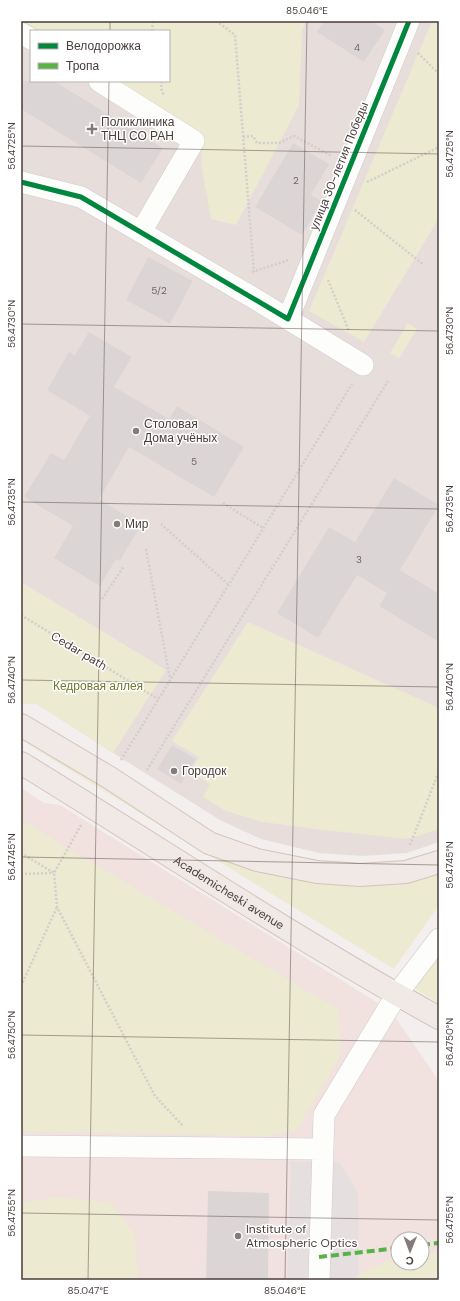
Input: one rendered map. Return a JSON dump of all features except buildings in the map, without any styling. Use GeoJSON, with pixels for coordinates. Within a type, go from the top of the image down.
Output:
{"type":"FeatureCollection","features":[{"type":"Feature","properties":{"kind":"main road"},"geometry":{"type":"LineString","coordinates":[[21,725],[110,778],[209,844],[257,860],[317,872],[360,875],[406,872],[439,862]]}},
{"type":"Feature","properties":{"kind":"main road","name":"Academicheski avenue"},"geometry":{"type":"LineString","coordinates":[[21,763],[249,905],[439,1018]]}},
{"type":"Feature","properties":{"kind":"street","name":"улица 30-летия Победы"},"geometry":{"type":"LineString","coordinates":[[288,319],[406,29]]}},
{"type":"Feature","properties":{"kind":"street"},"geometry":{"type":"LineString","coordinates":[[21,33],[30,38]]}},
{"type":"Feature","properties":{"kind":"street"},"geometry":{"type":"LineString","coordinates":[[101,82],[194,140],[141,232]]}},
{"type":"Feature","properties":{"kind":"street"},"geometry":{"type":"LineString","coordinates":[[21,182],[81,197],[363,365]]}},
{"type":"Feature","properties":{"kind":"street"},"geometry":{"type":"LineString","coordinates":[[319,1280],[324,1115],[397,994],[439,939]]}},
{"type":"Feature","properties":{"kind":"street"},"geometry":{"type":"LineString","coordinates":[[21,1146],[323,1149]]}},
{"type":"Feature","properties":{"kind":"path"},"geometry":{"type":"LineString","coordinates":[[216,21],[235,35],[256,300]]}},
{"type":"Feature","properties":{"kind":"path"},"geometry":{"type":"LineString","coordinates":[[406,29],[439,74]]}},
{"type":"Feature","properties":{"kind":"path"},"geometry":{"type":"LineString","coordinates":[[243,137],[253,136],[257,143],[279,143],[294,136],[350,165]]}},
{"type":"Feature","properties":{"kind":"path"},"geometry":{"type":"LineString","coordinates":[[424,265],[338,196],[439,147]]}},
{"type":"Feature","properties":{"kind":"path"},"geometry":{"type":"LineString","coordinates":[[110,778],[363,365]]}},
{"type":"Feature","properties":{"kind":"path"},"geometry":{"type":"LineString","coordinates":[[147,770],[388,381]]}},
{"type":"Feature","properties":{"kind":"path"},"geometry":{"type":"LineString","coordinates":[[223,503],[263,528]]}},
{"type":"Feature","properties":{"kind":"path"},"geometry":{"type":"LineString","coordinates":[[161,524],[228,585]]}},
{"type":"Feature","properties":{"kind":"path"},"geometry":{"type":"LineString","coordinates":[[146,549],[170,679]]}},
{"type":"Feature","properties":{"kind":"path"},"geometry":{"type":"LineString","coordinates":[[102,599],[124,566]]}},
{"type":"Feature","properties":{"kind":"path"},"geometry":{"type":"LineString","coordinates":[[410,844],[439,771]]}},
{"type":"Feature","properties":{"kind":"path"},"geometry":{"type":"LineString","coordinates":[[92,807],[54,874],[57,907],[155,1096],[204,1148]]}},
{"type":"Feature","properties":{"kind":"path"},"geometry":{"type":"LineString","coordinates":[[21,853],[54,874]]}},
{"type":"Feature","properties":{"kind":"path"},"geometry":{"type":"LineString","coordinates":[[21,874],[54,874]]}},
{"type":"Feature","properties":{"kind":"path"},"geometry":{"type":"LineString","coordinates":[[21,986],[57,907]]}},
{"type":"Feature","properties":{"kind":"shaded area"},"geometry":{"type":"Polygon","coordinates":[[[21,21],[439,21],[439,842],[407,853],[362,856],[319,853],[261,839],[220,820],[37,704],[21,703],[21,21]]]}},
{"type":"Feature","properties":{"kind":"shaded area"},"geometry":{"type":"Polygon","coordinates":[[[21,788],[44,803],[60,805],[391,1011],[439,1081],[439,1280],[21,1280],[21,788]]]}},
{"type":"Feature","properties":{"kind":"shaded area"},"geometry":{"type":"Polygon","coordinates":[[[291,1161],[339,1162],[358,1193],[359,1273],[353,1280],[287,1280],[291,1161]]]}},
{"type":"Feature","properties":{"kind":"green space"},"geometry":{"type":"Polygon","coordinates":[[[21,21],[306,21],[302,30],[299,105],[236,225],[211,219],[201,163],[203,136],[114,82],[170,82],[170,30],[30,30],[21,26],[21,21]]]}},
{"type":"Feature","properties":{"kind":"green space"},"geometry":{"type":"Polygon","coordinates":[[[432,21],[439,21],[439,218],[364,342],[309,311],[432,21]]]}},
{"type":"Feature","properties":{"kind":"green space"},"geometry":{"type":"Polygon","coordinates":[[[408,323],[417,329],[399,358],[390,353],[408,323]]]}},
{"type":"Feature","properties":{"kind":"green space","name":"Кедровая аллея"},"geometry":{"type":"Polygon","coordinates":[[[21,582],[166,670],[113,753],[37,704],[21,703],[21,582]]]}},
{"type":"Feature","properties":{"kind":"green space"},"geometry":{"type":"Polygon","coordinates":[[[248,622],[439,708],[439,829],[408,839],[263,822],[226,811],[203,797],[210,784],[190,772],[199,757],[172,741],[248,622]]]}},
{"type":"Feature","properties":{"kind":"green space"},"geometry":{"type":"Polygon","coordinates":[[[21,733],[199,843],[288,870],[439,864],[439,905],[394,969],[21,740],[21,733]]]}},
{"type":"Feature","properties":{"kind":"green space"},"geometry":{"type":"Polygon","coordinates":[[[21,820],[339,1010],[340,1056],[297,1130],[268,1136],[21,1131],[21,820]]]}},
{"type":"Feature","properties":{"kind":"green space"},"geometry":{"type":"Polygon","coordinates":[[[439,952],[439,1003],[415,989],[439,952]]]}},
{"type":"Feature","properties":{"kind":"green space"},"geometry":{"type":"Polygon","coordinates":[[[62,1197],[111,1203],[135,1235],[138,1280],[21,1280],[21,1204],[62,1197]]]}},
{"type":"Feature","properties":{"kind":"green space"},"geometry":{"type":"Polygon","coordinates":[[[439,1251],[439,1280],[356,1280],[362,1272],[390,1261],[390,1271],[430,1271],[430,1253],[439,1251]]]}},
{"type":"Feature","properties":{"kind":"marked path"},"geometry":{"type":"LineString","coordinates":[[430,1244],[438,1243]]}},
{"type":"Feature","properties":{"kind":"marked path"},"geometry":{"type":"LineString","coordinates":[[319,1257],[390,1249]]}},
{"type":"Feature","properties":{"kind":"cycle path"},"geometry":{"type":"LineString","coordinates":[[21,182],[81,197],[288,319],[409,21]]}},
{"type":"Feature","properties":{"kind":"place","name":"Поликлиника ТНЦ СО РАН"},"geometry":{"type":"Point","coordinates":[92,129]}},
{"type":"Feature","properties":{"kind":"place","name":"Столовая Дома учёных"},"geometry":{"type":"Point","coordinates":[136,431]}},
{"type":"Feature","properties":{"kind":"place","name":"Мир"},"geometry":{"type":"Point","coordinates":[117,524]}},
{"type":"Feature","properties":{"kind":"place","name":"Городок"},"geometry":{"type":"Point","coordinates":[174,771]}},
{"type":"Feature","properties":{"kind":"place","name":"Institute of Atmospheric Optics"},"geometry":{"type":"Point","coordinates":[238,1236]}}]}
